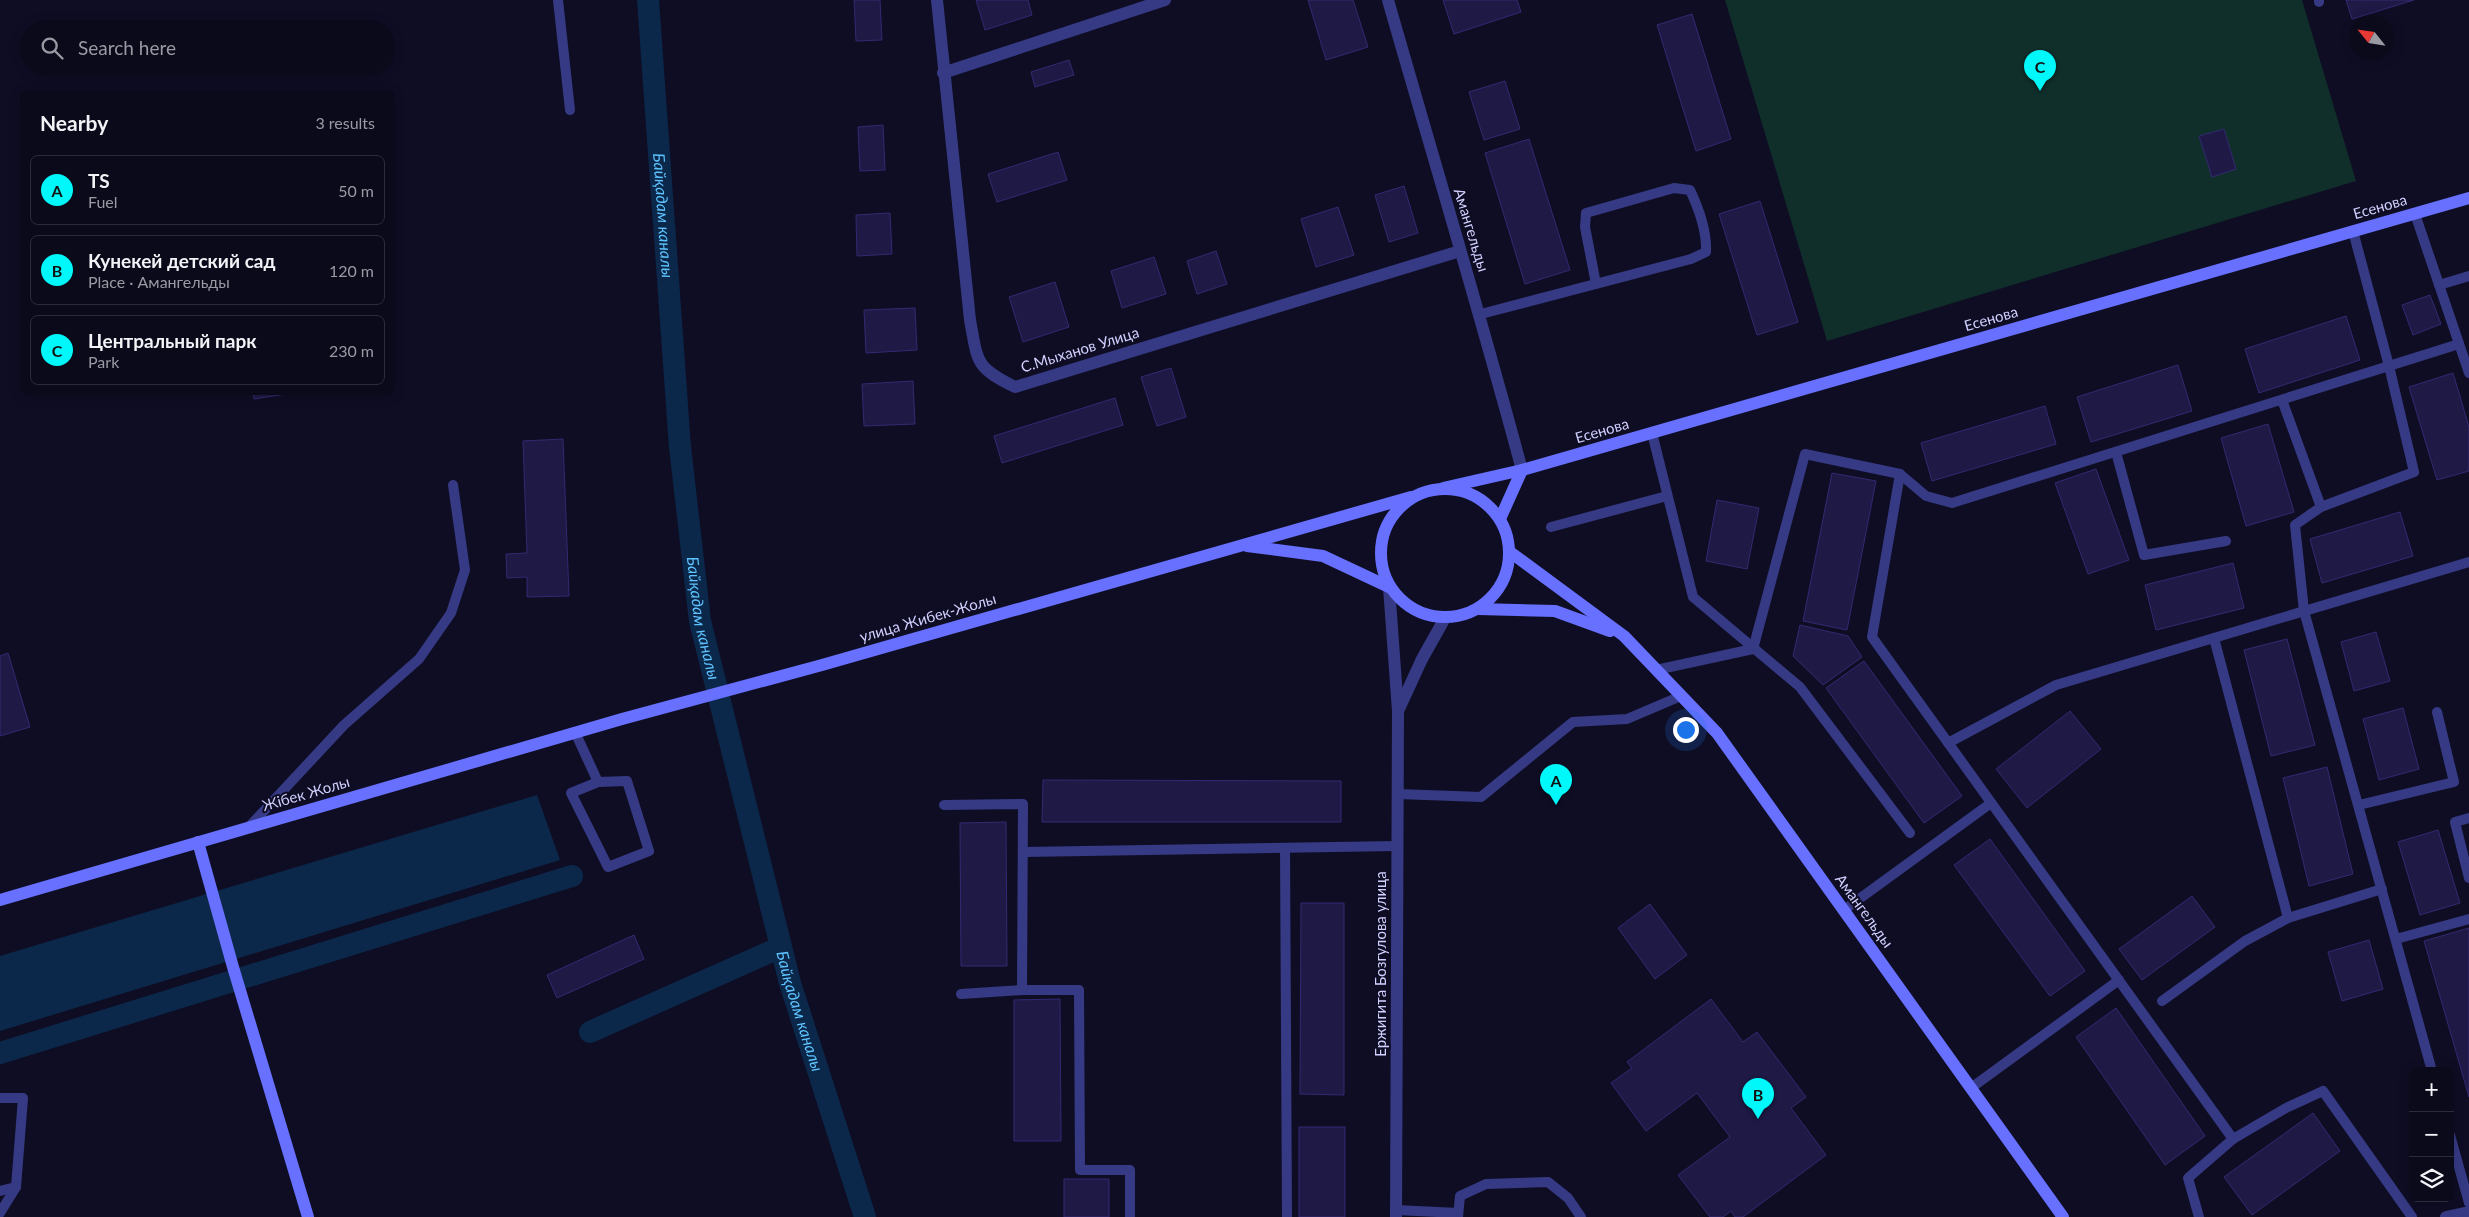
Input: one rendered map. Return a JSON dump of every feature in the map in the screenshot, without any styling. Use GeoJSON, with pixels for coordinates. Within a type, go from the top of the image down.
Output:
{"type":"FeatureCollection","features":[{"type":"Feature","properties":{"kind":"main road","name":"Есенова"},"geometry":{"type":"LineString","coordinates":[[1443,488],[1522,470],[2469,198]]}},
{"type":"Feature","properties":{"kind":"main road"},"geometry":{"type":"LineString","coordinates":[[1500,520],[1522,470]]}},
{"type":"Feature","properties":{"kind":"main road"},"geometry":{"type":"LineString","coordinates":[[1389,587],[1380,554],[1388,522],[1411,497],[1443,488],[1476,496],[1500,520],[1510,552],[1501,585],[1478,609]]}},
{"type":"Feature","properties":{"kind":"main road","name":"улица Жибек-Жолы"},"geometry":{"type":"LineString","coordinates":[[622,719],[822,665],[1411,497]]}},
{"type":"Feature","properties":{"kind":"main road"},"geometry":{"type":"LineString","coordinates":[[1242,546],[1323,556],[1389,587],[1413,610],[1446,618],[1478,609],[1555,611],[1624,636]]}},
{"type":"Feature","properties":{"kind":"main road","name":"Амангельды"},"geometry":{"type":"LineString","coordinates":[[1510,552],[1624,636],[1717,733],[2064,1217]]}},
{"type":"Feature","properties":{"kind":"main road","name":"Жібек Жолы"},"geometry":{"type":"LineString","coordinates":[[0,900],[622,719]]}},
{"type":"Feature","properties":{"kind":"main road"},"geometry":{"type":"LineString","coordinates":[[198,842],[233,967],[308,1217]]}},
{"type":"Feature","properties":{"kind":"street","name":"С.Мыханов Улица"},"geometry":{"type":"LineString","coordinates":[[936,0],[970,320],[977,358],[989,374],[1015,387],[1460,251]]}},
{"type":"Feature","properties":{"kind":"street"},"geometry":{"type":"LineString","coordinates":[[943,73],[1165,0]]}},
{"type":"Feature","properties":{"kind":"street","name":"Амангельды"},"geometry":{"type":"LineString","coordinates":[[1388,0],[1460,251],[1481,314],[1522,470]]}},
{"type":"Feature","properties":{"kind":"street","name":"Ержигита Бозгулова улица"},"geometry":{"type":"LineString","coordinates":[[1389,587],[1398,711],[1396,1213]]}},
{"type":"Feature","properties":{"kind":"street"},"geometry":{"type":"LineString","coordinates":[[1398,711],[1422,660],[1446,618]]}},
{"type":"Feature","properties":{"kind":"street"},"geometry":{"type":"LineString","coordinates":[[2446,1217],[2469,1212]]}},
{"type":"Feature","properties":{"kind":"lane"},"geometry":{"type":"LineString","coordinates":[[558,0],[570,110]]}},
{"type":"Feature","properties":{"kind":"lane"},"geometry":{"type":"LineString","coordinates":[[1481,314],[1692,259],[1706,252],[1707,240],[1697,204],[1690,190],[1674,188],[1586,213],[1585,227],[1596,284]]}},
{"type":"Feature","properties":{"kind":"lane"},"geometry":{"type":"LineString","coordinates":[[2415,214],[2469,373]]}},
{"type":"Feature","properties":{"kind":"lane"},"geometry":{"type":"LineString","coordinates":[[2353,232],[2389,366],[2414,472],[2321,507],[2295,525],[2304,611],[2431,1067]]}},
{"type":"Feature","properties":{"kind":"lane"},"geometry":{"type":"LineString","coordinates":[[2440,285],[2469,276]]}},
{"type":"Feature","properties":{"kind":"lane"},"geometry":{"type":"LineString","coordinates":[[1753,648],[1805,454],[1900,474],[1926,496],[1952,503],[2459,344]]}},
{"type":"Feature","properties":{"kind":"lane"},"geometry":{"type":"LineString","coordinates":[[2282,400],[2321,507]]}},
{"type":"Feature","properties":{"kind":"lane"},"geometry":{"type":"LineString","coordinates":[[1652,433],[1693,597],[1800,687],[1910,833]]}},
{"type":"Feature","properties":{"kind":"lane"},"geometry":{"type":"LineString","coordinates":[[2116,452],[2144,556],[2226,541]]}},
{"type":"Feature","properties":{"kind":"lane"},"geometry":{"type":"LineString","coordinates":[[1900,474],[1872,637],[2233,1139]]}},
{"type":"Feature","properties":{"kind":"lane"},"geometry":{"type":"LineString","coordinates":[[248,828],[344,725],[419,659],[451,613],[465,570],[454,486]]}},
{"type":"Feature","properties":{"kind":"lane"},"geometry":{"type":"LineString","coordinates":[[1551,528],[1668,496]]}},
{"type":"Feature","properties":{"kind":"lane"},"geometry":{"type":"LineString","coordinates":[[1948,743],[2056,685],[2469,562]]}},
{"type":"Feature","properties":{"kind":"lane"},"geometry":{"type":"LineString","coordinates":[[2214,638],[2288,918]]}},
{"type":"Feature","properties":{"kind":"lane"},"geometry":{"type":"LineString","coordinates":[[1656,670],[1753,648]]}},
{"type":"Feature","properties":{"kind":"lane"},"geometry":{"type":"LineString","coordinates":[[1398,794],[1481,797],[1573,722],[1627,719],[1681,696]]}},
{"type":"Feature","properties":{"kind":"lane"},"geometry":{"type":"LineString","coordinates":[[2359,805],[2454,782],[2437,712]]}},
{"type":"Feature","properties":{"kind":"lane"},"geometry":{"type":"LineString","coordinates":[[575,732],[598,782]]}},
{"type":"Feature","properties":{"kind":"lane"},"geometry":{"type":"LineString","coordinates":[[627,781],[649,851],[608,867],[571,793],[598,782],[627,781]]}},
{"type":"Feature","properties":{"kind":"lane"},"geometry":{"type":"LineString","coordinates":[[1844,910],[1991,803]]}},
{"type":"Feature","properties":{"kind":"lane"},"geometry":{"type":"LineString","coordinates":[[944,806],[1024,804],[1022,990]]}},
{"type":"Feature","properties":{"kind":"lane"},"geometry":{"type":"LineString","coordinates":[[2469,818],[2455,822],[2469,878]]}},
{"type":"Feature","properties":{"kind":"lane"},"geometry":{"type":"LineString","coordinates":[[1024,852],[1398,846]]}},
{"type":"Feature","properties":{"kind":"lane"},"geometry":{"type":"LineString","coordinates":[[1285,848],[1288,1217]]}},
{"type":"Feature","properties":{"kind":"lane"},"geometry":{"type":"LineString","coordinates":[[2162,1001],[2245,941],[2288,918],[2382,889]]}},
{"type":"Feature","properties":{"kind":"lane"},"geometry":{"type":"LineString","coordinates":[[2396,939],[2469,920]]}},
{"type":"Feature","properties":{"kind":"lane"},"geometry":{"type":"LineString","coordinates":[[1971,1088],[2118,980]]}},
{"type":"Feature","properties":{"kind":"lane"},"geometry":{"type":"LineString","coordinates":[[960,994],[1022,990],[1079,990],[1080,1170],[1130,1170],[1130,1217]]}},
{"type":"Feature","properties":{"kind":"lane"},"geometry":{"type":"LineString","coordinates":[[2199,1217],[2188,1178],[2233,1139],[2286,1108],[2323,1091],[2412,1217]]}},
{"type":"Feature","properties":{"kind":"lane"},"geometry":{"type":"LineString","coordinates":[[0,1098],[23,1098],[16,1187],[0,1213]]}},
{"type":"Feature","properties":{"kind":"lane"},"geometry":{"type":"LineString","coordinates":[[2454,1149],[2469,1203]]}},
{"type":"Feature","properties":{"kind":"lane"},"geometry":{"type":"LineString","coordinates":[[1396,1213],[1458,1215],[1460,1196],[1486,1184],[1548,1182],[1568,1198],[1580,1217]]}},
{"type":"Feature","properties":{"kind":"lane"},"geometry":{"type":"LineString","coordinates":[[0,1191],[16,1187]]}},
{"type":"Feature","properties":{"kind":"green space"},"geometry":{"type":"Polygon","coordinates":[[[1725,0],[2302,0],[2356,181],[1827,341],[1725,0]]]}},
{"type":"Feature","properties":{"kind":"water"},"geometry":{"type":"Polygon","coordinates":[[[537,795],[560,860],[0,1031],[0,956],[537,795]]]}},
{"type":"Feature","properties":{"kind":"building"},"geometry":{"type":"Polygon","coordinates":[[[854,0],[880,0],[882,40],[856,41],[854,0]]]}},
{"type":"Feature","properties":{"kind":"building"},"geometry":{"type":"Polygon","coordinates":[[[976,0],[1028,0],[1032,15],[985,30],[976,0]]]}},
{"type":"Feature","properties":{"kind":"building"},"geometry":{"type":"Polygon","coordinates":[[[1308,0],[1353,0],[1368,47],[1326,60],[1308,0]]]}},
{"type":"Feature","properties":{"kind":"building"},"geometry":{"type":"Polygon","coordinates":[[[1443,0],[1517,0],[1521,12],[1454,34],[1443,0]]]}},
{"type":"Feature","properties":{"kind":"building"},"geometry":{"type":"Polygon","coordinates":[[[2346,0],[2414,0],[2365,15],[2351,15],[2346,0]]]}},
{"type":"Feature","properties":{"kind":"building"},"geometry":{"type":"Polygon","coordinates":[[[1692,14],[1731,139],[1696,151],[1657,25],[1692,14]]]}},
{"type":"Feature","properties":{"kind":"building"},"geometry":{"type":"Polygon","coordinates":[[[1069,60],[1074,75],[1035,87],[1031,72],[1069,60]]]}},
{"type":"Feature","properties":{"kind":"building"},"geometry":{"type":"Polygon","coordinates":[[[1505,81],[1520,129],[1484,140],[1469,92],[1505,81]]]}},
{"type":"Feature","properties":{"kind":"building"},"geometry":{"type":"Polygon","coordinates":[[[883,125],[885,170],[860,171],[858,127],[883,125]]]}},
{"type":"Feature","properties":{"kind":"building"},"geometry":{"type":"Polygon","coordinates":[[[2224,129],[2236,169],[2212,177],[2199,136],[2224,129]]]}},
{"type":"Feature","properties":{"kind":"building"},"geometry":{"type":"Polygon","coordinates":[[[1529,139],[1570,270],[1525,284],[1485,153],[1529,139]]]}},
{"type":"Feature","properties":{"kind":"building"},"geometry":{"type":"Polygon","coordinates":[[[1058,152],[1067,180],[997,202],[988,174],[1058,152]]]}},
{"type":"Feature","properties":{"kind":"building"},"geometry":{"type":"Polygon","coordinates":[[[1404,186],[1418,233],[1389,242],[1375,195],[1404,186]]]}},
{"type":"Feature","properties":{"kind":"building"},"geometry":{"type":"Polygon","coordinates":[[[1760,201],[1798,322],[1757,335],[1719,214],[1760,201]]]}},
{"type":"Feature","properties":{"kind":"building"},"geometry":{"type":"Polygon","coordinates":[[[1338,207],[1354,255],[1316,267],[1301,219],[1338,207]]]}},
{"type":"Feature","properties":{"kind":"building"},"geometry":{"type":"Polygon","coordinates":[[[890,213],[892,254],[857,256],[856,215],[890,213]]]}},
{"type":"Feature","properties":{"kind":"building"},"geometry":{"type":"Polygon","coordinates":[[[1216,251],[1227,284],[1197,294],[1187,261],[1216,251]]]}},
{"type":"Feature","properties":{"kind":"building"},"geometry":{"type":"Polygon","coordinates":[[[1154,257],[1166,294],[1122,308],[1111,271],[1154,257]]]}},
{"type":"Feature","properties":{"kind":"building"},"geometry":{"type":"Polygon","coordinates":[[[1055,282],[1069,327],[1023,342],[1009,297],[1055,282]]]}},
{"type":"Feature","properties":{"kind":"building"},"geometry":{"type":"Polygon","coordinates":[[[2430,295],[2441,324],[2413,335],[2402,305],[2430,295]]]}},
{"type":"Feature","properties":{"kind":"building"},"geometry":{"type":"Polygon","coordinates":[[[915,308],[917,350],[866,353],[864,310],[915,308]]]}},
{"type":"Feature","properties":{"kind":"building"},"geometry":{"type":"Polygon","coordinates":[[[2346,316],[2360,360],[2259,393],[2245,349],[2346,316]]]}},
{"type":"Feature","properties":{"kind":"building"},"geometry":{"type":"Polygon","coordinates":[[[2178,365],[2192,411],[2091,442],[2077,397],[2178,365]]]}},
{"type":"Feature","properties":{"kind":"building"},"geometry":{"type":"Polygon","coordinates":[[[1171,368],[1186,417],[1157,426],[1141,377],[1171,368]]]}},
{"type":"Feature","properties":{"kind":"building"},"geometry":{"type":"Polygon","coordinates":[[[2453,373],[2469,427],[2469,471],[2437,480],[2409,387],[2453,373]]]}},
{"type":"Feature","properties":{"kind":"building"},"geometry":{"type":"Polygon","coordinates":[[[913,381],[915,424],[864,426],[862,384],[913,381]]]}},
{"type":"Feature","properties":{"kind":"building"},"geometry":{"type":"Polygon","coordinates":[[[253,395],[280,395],[254,399],[253,395]]]}},
{"type":"Feature","properties":{"kind":"building"},"geometry":{"type":"Polygon","coordinates":[[[1115,398],[1123,425],[1002,463],[994,436],[1115,398]]]}},
{"type":"Feature","properties":{"kind":"building"},"geometry":{"type":"Polygon","coordinates":[[[2045,406],[2056,444],[1932,481],[1921,443],[2045,406]]]}},
{"type":"Feature","properties":{"kind":"building"},"geometry":{"type":"Polygon","coordinates":[[[2268,424],[2294,512],[2246,526],[2221,438],[2268,424]]]}},
{"type":"Feature","properties":{"kind":"building"},"geometry":{"type":"Polygon","coordinates":[[[563,439],[569,596],[527,597],[527,577],[507,578],[506,554],[527,553],[523,441],[563,439]]]}},
{"type":"Feature","properties":{"kind":"building"},"geometry":{"type":"Polygon","coordinates":[[[2096,469],[2129,560],[2088,574],[2055,483],[2096,469]]]}},
{"type":"Feature","properties":{"kind":"building"},"geometry":{"type":"Polygon","coordinates":[[[1832,473],[1876,481],[1847,630],[1803,621],[1832,473]]]}},
{"type":"Feature","properties":{"kind":"building"},"geometry":{"type":"Polygon","coordinates":[[[1717,500],[1759,508],[1747,569],[1706,561],[1717,500]]]}},
{"type":"Feature","properties":{"kind":"building"},"geometry":{"type":"Polygon","coordinates":[[[2400,512],[2413,556],[2322,583],[2310,539],[2400,512]]]}},
{"type":"Feature","properties":{"kind":"building"},"geometry":{"type":"Polygon","coordinates":[[[2233,563],[2244,608],[2156,630],[2145,585],[2233,563]]]}},
{"type":"Feature","properties":{"kind":"building"},"geometry":{"type":"Polygon","coordinates":[[[1800,625],[1848,636],[1862,657],[1823,685],[1793,656],[1800,625]]]}},
{"type":"Feature","properties":{"kind":"building"},"geometry":{"type":"Polygon","coordinates":[[[2376,632],[2390,681],[2354,691],[2341,642],[2376,632]]]}},
{"type":"Feature","properties":{"kind":"building"},"geometry":{"type":"Polygon","coordinates":[[[2287,639],[2315,745],[2271,756],[2244,650],[2287,639]]]}},
{"type":"Feature","properties":{"kind":"building"},"geometry":{"type":"Polygon","coordinates":[[[8,653],[30,727],[0,736],[0,656],[8,653]]]}},
{"type":"Feature","properties":{"kind":"building"},"geometry":{"type":"Polygon","coordinates":[[[1864,661],[1962,796],[1924,823],[1826,688],[1864,661]]]}},
{"type":"Feature","properties":{"kind":"building"},"geometry":{"type":"Polygon","coordinates":[[[2403,708],[2419,769],[2379,780],[2363,719],[2403,708]]]}},
{"type":"Feature","properties":{"kind":"building"},"geometry":{"type":"Polygon","coordinates":[[[2070,711],[2101,749],[2027,808],[1996,769],[2070,711]]]}},
{"type":"Feature","properties":{"kind":"building"},"geometry":{"type":"Polygon","coordinates":[[[2327,767],[2353,874],[2309,886],[2283,778],[2327,767]]]}},
{"type":"Feature","properties":{"kind":"building"},"geometry":{"type":"Polygon","coordinates":[[[1043,780],[1341,781],[1341,822],[1042,822],[1043,780]]]}},
{"type":"Feature","properties":{"kind":"building"},"geometry":{"type":"Polygon","coordinates":[[[1006,822],[1007,966],[961,966],[960,823],[1006,822]]]}},
{"type":"Feature","properties":{"kind":"building"},"geometry":{"type":"Polygon","coordinates":[[[2438,830],[2460,903],[2420,915],[2398,842],[2438,830]]]}},
{"type":"Feature","properties":{"kind":"building"},"geometry":{"type":"Polygon","coordinates":[[[1990,839],[2085,971],[2050,996],[1954,865],[1990,839]]]}},
{"type":"Feature","properties":{"kind":"building"},"geometry":{"type":"Polygon","coordinates":[[[2192,896],[2215,927],[2142,980],[2119,949],[2192,896]]]}},
{"type":"Feature","properties":{"kind":"building"},"geometry":{"type":"Polygon","coordinates":[[[1301,903],[1344,903],[1344,1095],[1300,1094],[1301,903]]]}},
{"type":"Feature","properties":{"kind":"building"},"geometry":{"type":"Polygon","coordinates":[[[1650,904],[1687,955],[1655,979],[1618,928],[1650,904]]]}},
{"type":"Feature","properties":{"kind":"building"},"geometry":{"type":"Polygon","coordinates":[[[2469,928],[2469,1097],[2424,941],[2469,928]]]}},
{"type":"Feature","properties":{"kind":"building"},"geometry":{"type":"Polygon","coordinates":[[[634,935],[644,959],[557,998],[547,975],[634,935]]]}},
{"type":"Feature","properties":{"kind":"building"},"geometry":{"type":"Polygon","coordinates":[[[2369,940],[2383,989],[2342,1001],[2328,952],[2369,940]]]}},
{"type":"Feature","properties":{"kind":"building"},"geometry":{"type":"Polygon","coordinates":[[[1060,999],[1061,1141],[1014,1141],[1014,1000],[1060,999]]]}},
{"type":"Feature","properties":{"kind":"building"},"geometry":{"type":"Polygon","coordinates":[[[1711,999],[1743,1042],[1757,1032],[1806,1097],[1791,1108],[1826,1155],[1743,1217],[1735,1217],[1731,1211],[1723,1217],[1710,1217],[1678,1175],[1730,1137],[1697,1093],[1646,1131],[1611,1083],[1632,1068],[1627,1062],[1711,999]]]}},
{"type":"Feature","properties":{"kind":"building"},"geometry":{"type":"Polygon","coordinates":[[[2116,1008],[2205,1136],[2165,1165],[2076,1037],[2116,1008]]]}},
{"type":"Feature","properties":{"kind":"building"},"geometry":{"type":"Polygon","coordinates":[[[2313,1113],[2340,1151],[2252,1215],[2224,1177],[2313,1113]]]}},
{"type":"Feature","properties":{"kind":"building"},"geometry":{"type":"Polygon","coordinates":[[[1299,1127],[1345,1127],[1345,1217],[1299,1217],[1299,1127]]]}},
{"type":"Feature","properties":{"kind":"building"},"geometry":{"type":"Polygon","coordinates":[[[1064,1179],[1109,1179],[1109,1217],[1064,1217],[1064,1179]]]}},
{"type":"Feature","properties":{"kind":"waterway","name":"Байқадам каналы"},"geometry":{"type":"LineString","coordinates":[[648,0],[680,447],[700,621],[790,983],[865,1217]]}},
{"type":"Feature","properties":{"kind":"waterway"},"geometry":{"type":"LineString","coordinates":[[0,1053],[572,876]]}},
{"type":"Feature","properties":{"kind":"waterway"},"geometry":{"type":"LineString","coordinates":[[590,1032],[781,947]]}},
{"type":"Feature","properties":{"kind":"place","name":"Центральный парк"},"geometry":{"type":"Point","coordinates":[2040,91]}},
{"type":"Feature","properties":{"kind":"place","name":"TS"},"geometry":{"type":"Point","coordinates":[1556,805]}},
{"type":"Feature","properties":{"kind":"place","name":"Кунекей детский сад"},"geometry":{"type":"Point","coordinates":[1758,1119]}}]}
